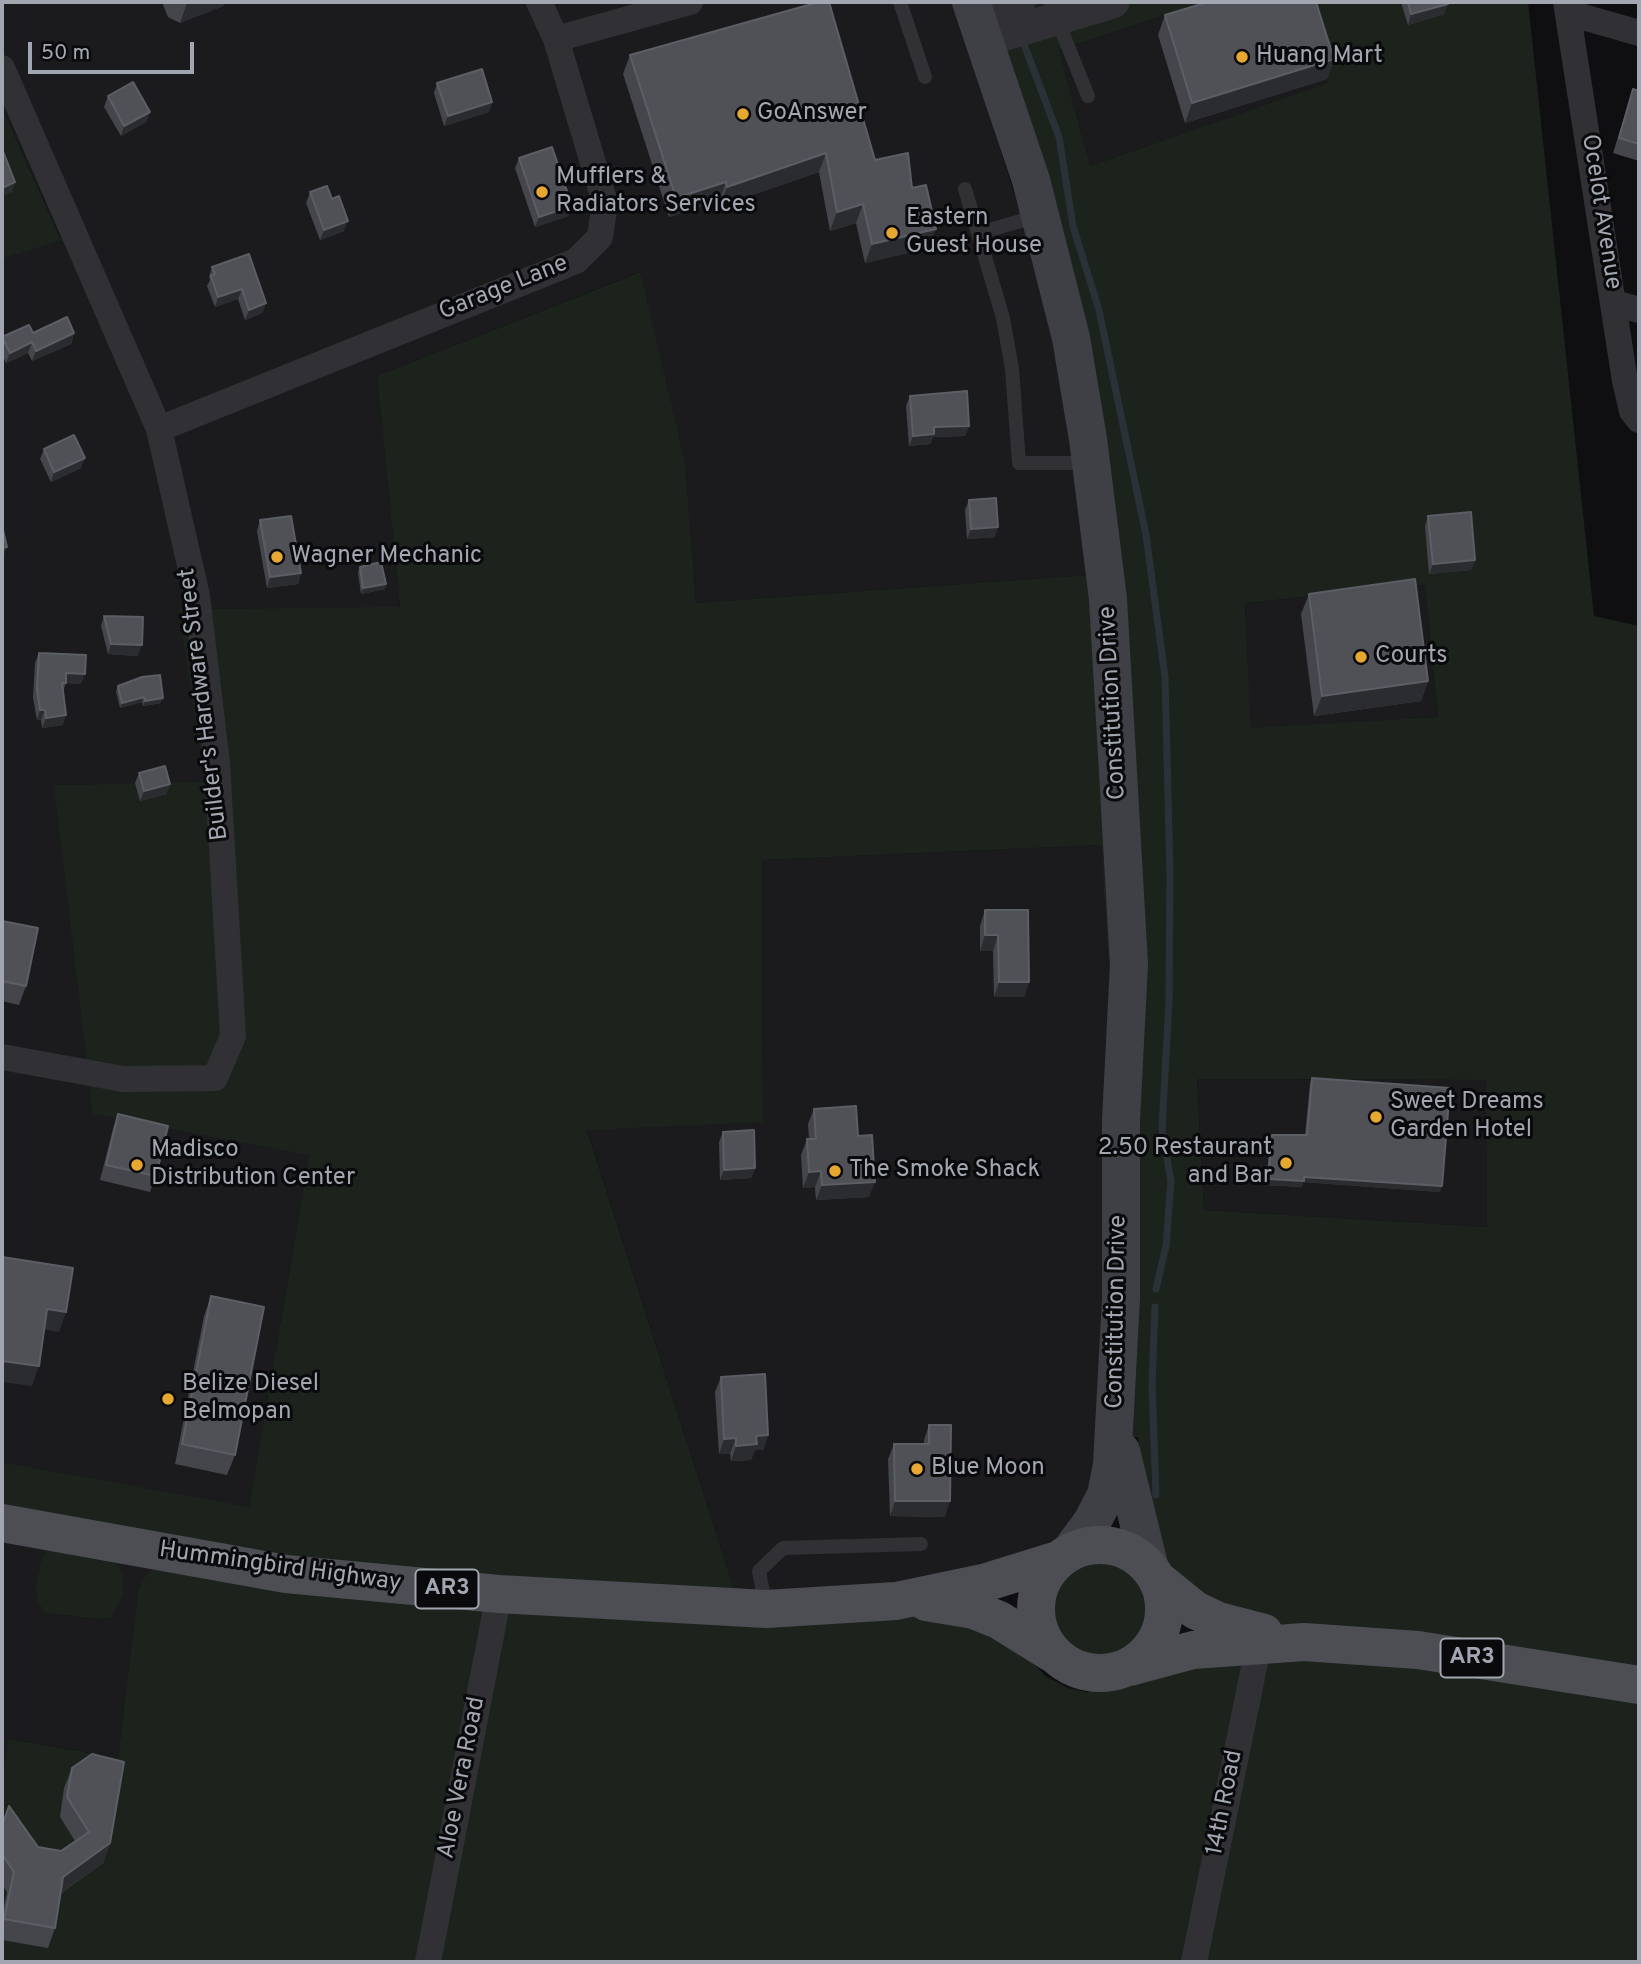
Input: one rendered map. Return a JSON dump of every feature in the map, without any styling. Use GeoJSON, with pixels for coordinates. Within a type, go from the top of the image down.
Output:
{"type":"FeatureCollection","features":[{"type":"Feature","properties":{"kind":"main road","name":"Constitution Drive"},"geometry":{"type":"LineString","coordinates":[[978,20],[1040,216],[1071,338],[1091,463],[1108,599],[1129,964],[1121,1120],[1121,1297],[1116,1422],[1106,1495],[1092,1522],[1064,1556]]}},
{"type":"Feature","properties":{"kind":"main road","name":"Constitution Drive"},"geometry":{"type":"LineString","coordinates":[[1116,1422],[1130,1500],[1154,1573]]}},
{"type":"Feature","properties":{"kind":"main road","name":"Hummingbird Highway"},"geometry":{"type":"LineString","coordinates":[[2,1523],[286,1574],[499,1594],[766,1609],[896,1601],[950,1605],[974,1610],[1023,1632],[1052,1653]]}},
{"type":"Feature","properties":{"kind":"main road"},"geometry":{"type":"LineString","coordinates":[[1090,1545],[1111,1545],[1132,1552],[1154,1573],[1164,1599],[1161,1629],[1146,1655],[1130,1667],[1110,1674],[1088,1673],[1068,1666],[1052,1653],[1041,1635],[1036,1615],[1037,1595],[1045,1576],[1064,1556],[1090,1545]]}},
{"type":"Feature","properties":{"kind":"main road","name":"Hummingbird Highway"},"geometry":{"type":"LineString","coordinates":[[896,1601],[987,1582],[1064,1556]]}},
{"type":"Feature","properties":{"kind":"main road","name":"AR3"},"geometry":{"type":"LineString","coordinates":[[1154,1573],[1195,1610],[1218,1621],[1304,1642]]}},
{"type":"Feature","properties":{"kind":"main road","name":"AR3"},"geometry":{"type":"LineString","coordinates":[[1130,1667],[1193,1650],[1259,1643],[1304,1642],[1418,1650],[1639,1685]]}},
{"type":"Feature","properties":{"kind":"street","name":"Garage Lane"},"geometry":{"type":"LineString","coordinates":[[159,429],[576,261],[600,237],[605,203],[556,39],[538,2]]}},
{"type":"Feature","properties":{"kind":"street"},"geometry":{"type":"LineString","coordinates":[[556,39],[690,2]]}},
{"type":"Feature","properties":{"kind":"street"},"geometry":{"type":"LineString","coordinates":[[978,20],[1019,2]]}},
{"type":"Feature","properties":{"kind":"street"},"geometry":{"type":"LineString","coordinates":[[978,20],[1113,2]]}},
{"type":"Feature","properties":{"kind":"street"},"geometry":{"type":"LineString","coordinates":[[1567,8],[1639,33]]}},
{"type":"Feature","properties":{"kind":"street","name":"Ocelot Avenue"},"geometry":{"type":"LineString","coordinates":[[1567,8],[1627,306],[1625,381],[1632,411],[1639,420]]}},
{"type":"Feature","properties":{"kind":"street","name":"Builder's Hardware Street"},"geometry":{"type":"LineString","coordinates":[[2,68],[159,429],[197,596],[217,763],[233,1036],[215,1078],[123,1079],[2,1057]]}},
{"type":"Feature","properties":{"kind":"street","name":"Aloe Vera Road"},"geometry":{"type":"LineString","coordinates":[[428,1962],[499,1594]]}},
{"type":"Feature","properties":{"kind":"street","name":"14th Road"},"geometry":{"type":"LineString","coordinates":[[1194,1962],[1259,1643]]}},
{"type":"Feature","properties":{"kind":"lane"},"geometry":{"type":"LineString","coordinates":[[900,2],[925,77]]}},
{"type":"Feature","properties":{"kind":"lane"},"geometry":{"type":"LineString","coordinates":[[1054,11],[1088,96]]}},
{"type":"Feature","properties":{"kind":"lane"},"geometry":{"type":"LineString","coordinates":[[965,189],[1003,318],[1013,379],[1019,463],[1091,463]]}},
{"type":"Feature","properties":{"kind":"lane"},"geometry":{"type":"LineString","coordinates":[[979,233],[1040,216]]}},
{"type":"Feature","properties":{"kind":"lane"},"geometry":{"type":"LineString","coordinates":[[766,1609],[759,1571],[783,1549],[921,1544]]}},
{"type":"Feature","properties":{"kind":"shaded area"},"geometry":{"type":"Polygon","coordinates":[[[2,2],[955,2],[1040,277],[1072,441],[1089,575],[696,603],[685,461],[639,272],[377,376],[400,608],[180,609],[204,783],[55,785],[94,1114],[309,1154],[249,1508],[2,1462],[2,259],[61,239],[2,107],[2,2]]]}},
{"type":"Feature","properties":{"kind":"shaded area"},"geometry":{"type":"Polygon","coordinates":[[[964,2],[1204,2],[1059,50],[1090,166],[1328,83],[1309,2],[1528,2],[1594,616],[1639,626],[1639,1671],[1242,1619],[1213,1610],[1163,1561],[1140,1477],[1138,1437],[1106,1437],[1117,1106],[1101,845],[762,860],[763,1122],[587,1130],[735,1592],[348,1565],[2,1509],[2,1462],[249,1507],[309,1155],[93,1114],[54,785],[204,782],[179,609],[400,607],[377,376],[640,272],[685,461],[696,603],[1089,575],[1088,439],[964,2]],[[1425,585],[1245,603],[1251,728],[1438,717],[1425,585]],[[1197,1079],[1204,1210],[1487,1227],[1486,1080],[1197,1079]]]}},
{"type":"Feature","properties":{"kind":"shaded area"},"geometry":{"type":"Polygon","coordinates":[[[1204,2],[1309,2],[1329,83],[1090,166],[1059,50],[1204,2]]]}},
{"type":"Feature","properties":{"kind":"shaded area"},"geometry":{"type":"Polygon","coordinates":[[[2,107],[61,240],[2,259],[2,107]]]}},
{"type":"Feature","properties":{"kind":"shaded area"},"geometry":{"type":"Polygon","coordinates":[[[1425,585],[1438,717],[1251,729],[1245,603],[1425,585]]]}},
{"type":"Feature","properties":{"kind":"shaded area"},"geometry":{"type":"Polygon","coordinates":[[[1101,845],[1117,1106],[1106,1468],[1068,1531],[1046,1544],[949,1582],[735,1592],[587,1129],[763,1121],[762,860],[1101,845]]]}},
{"type":"Feature","properties":{"kind":"shaded area"},"geometry":{"type":"Polygon","coordinates":[[[1197,1079],[1486,1080],[1487,1227],[1204,1210],[1197,1079]]]}},
{"type":"Feature","properties":{"kind":"shaded area"},"geometry":{"type":"Polygon","coordinates":[[[2,1542],[49,1550],[37,1601],[46,1613],[101,1619],[109,1560],[155,1567],[138,1591],[118,1758],[10,1739],[2,1779],[2,1542]]]}},
{"type":"Feature","properties":{"kind":"shaded area"},"geometry":{"type":"Polygon","coordinates":[[[49,1550],[109,1560],[118,1565],[123,1576],[123,1596],[111,1617],[101,1619],[45,1613],[37,1601],[36,1583],[42,1559],[49,1550]]]}},
{"type":"Feature","properties":{"kind":"shaded area"},"geometry":{"type":"Polygon","coordinates":[[[1089,1562],[1107,1562],[1132,1575],[1142,1591],[1145,1609],[1142,1627],[1132,1643],[1107,1656],[1089,1656],[1064,1643],[1051,1618],[1051,1600],[1064,1575],[1089,1562]]]}},
{"type":"Feature","properties":{"kind":"shaded area"},"geometry":{"type":"Polygon","coordinates":[[[155,1567],[947,1618],[1022,1650],[1045,1676],[1068,1688],[1087,1692],[1128,1687],[1152,1676],[1214,1658],[1414,1664],[1639,1700],[1639,1962],[2,1962],[2,1779],[9,1739],[118,1758],[138,1591],[145,1577],[155,1567]]]}},
{"type":"Feature","properties":{"kind":"building","name":"GoAnswer"},"geometry":{"type":"Polygon","coordinates":[[[819,2],[829,2],[875,160],[908,153],[912,188],[926,185],[936,229],[872,244],[863,204],[837,212],[826,153],[727,187],[726,182],[676,198],[630,55],[819,2]]]}},
{"type":"Feature","properties":{"kind":"building","name":"Huang Mart"},"geometry":{"type":"Polygon","coordinates":[[[1208,2],[1316,2],[1334,59],[1192,103],[1165,15],[1208,2]]]}},
{"type":"Feature","properties":{"kind":"building"},"geometry":{"type":"Polygon","coordinates":[[[1408,2],[1447,2],[1448,4],[1411,14],[1408,2]]]}},
{"type":"Feature","properties":{"kind":"building"},"geometry":{"type":"Polygon","coordinates":[[[482,69],[492,102],[448,116],[437,83],[482,69]]]}},
{"type":"Feature","properties":{"kind":"building"},"geometry":{"type":"Polygon","coordinates":[[[133,82],[150,112],[124,126],[108,96],[133,82]]]}},
{"type":"Feature","properties":{"kind":"building"},"geometry":{"type":"Polygon","coordinates":[[[1633,89],[1639,91],[1639,144],[1619,138],[1633,89]]]}},
{"type":"Feature","properties":{"kind":"building","name":"Mufflers & Radiators Services"},"geometry":{"type":"Polygon","coordinates":[[[552,147],[572,206],[539,217],[519,158],[552,147]]]}},
{"type":"Feature","properties":{"kind":"building"},"geometry":{"type":"Polygon","coordinates":[[[2,152],[15,182],[2,188],[2,152]]]}},
{"type":"Feature","properties":{"kind":"building"},"geometry":{"type":"Polygon","coordinates":[[[327,186],[332,199],[339,196],[348,221],[324,230],[310,192],[327,186]]]}},
{"type":"Feature","properties":{"kind":"building"},"geometry":{"type":"Polygon","coordinates":[[[249,254],[266,303],[249,310],[242,289],[218,297],[211,276],[215,274],[212,267],[249,254]]]}},
{"type":"Feature","properties":{"kind":"building"},"geometry":{"type":"Polygon","coordinates":[[[67,317],[74,333],[36,351],[32,342],[10,353],[2,337],[29,325],[33,333],[67,317]]]}},
{"type":"Feature","properties":{"kind":"building"},"geometry":{"type":"Polygon","coordinates":[[[967,391],[969,426],[934,427],[934,434],[913,436],[910,396],[967,391]]]}},
{"type":"Feature","properties":{"kind":"building"},"geometry":{"type":"Polygon","coordinates":[[[74,435],[85,458],[54,472],[44,449],[74,435]]]}},
{"type":"Feature","properties":{"kind":"building"},"geometry":{"type":"Polygon","coordinates":[[[996,498],[998,527],[971,529],[969,500],[996,498]]]}},
{"type":"Feature","properties":{"kind":"building"},"geometry":{"type":"Polygon","coordinates":[[[1471,512],[1475,560],[1433,564],[1428,516],[1471,512]]]}},
{"type":"Feature","properties":{"kind":"building","name":"Wagner Mechanic"},"geometry":{"type":"Polygon","coordinates":[[[291,516],[301,573],[270,577],[260,520],[291,516]]]}},
{"type":"Feature","properties":{"kind":"building"},"geometry":{"type":"Polygon","coordinates":[[[2,526],[7,547],[2,548],[2,526]]]}},
{"type":"Feature","properties":{"kind":"building"},"geometry":{"type":"Polygon","coordinates":[[[381,562],[386,584],[363,588],[360,567],[381,562]]]}},
{"type":"Feature","properties":{"kind":"building","name":"Courts"},"geometry":{"type":"Polygon","coordinates":[[[1415,579],[1428,681],[1322,696],[1309,594],[1415,579]]]}},
{"type":"Feature","properties":{"kind":"building"},"geometry":{"type":"Polygon","coordinates":[[[104,616],[143,617],[142,645],[111,644],[104,616]]]}},
{"type":"Feature","properties":{"kind":"building"},"geometry":{"type":"Polygon","coordinates":[[[39,653],[86,655],[85,674],[66,673],[66,683],[62,683],[66,715],[46,718],[45,710],[40,710],[37,688],[39,653]]]}},
{"type":"Feature","properties":{"kind":"building"},"geometry":{"type":"Polygon","coordinates":[[[160,675],[163,698],[145,701],[144,697],[122,703],[118,686],[142,677],[160,675]]]}},
{"type":"Feature","properties":{"kind":"building"},"geometry":{"type":"Polygon","coordinates":[[[165,766],[170,784],[144,791],[139,773],[165,766]]]}},
{"type":"Feature","properties":{"kind":"building"},"geometry":{"type":"Polygon","coordinates":[[[985,910],[1028,910],[1029,982],[999,982],[998,935],[985,935],[985,910]]]}},
{"type":"Feature","properties":{"kind":"building"},"geometry":{"type":"Polygon","coordinates":[[[2,921],[38,928],[26,986],[2,981],[2,921]]]}},
{"type":"Feature","properties":{"kind":"building","name":"Sweet Dreams Garden Hotel"},"geometry":{"type":"Polygon","coordinates":[[[1312,1078],[1450,1088],[1442,1186],[1304,1177],[1304,1181],[1268,1179],[1272,1135],[1307,1135],[1312,1078]]]}},
{"type":"Feature","properties":{"kind":"building","name":"The Smoke Shack"},"geometry":{"type":"Polygon","coordinates":[[[856,1106],[858,1136],[872,1135],[875,1182],[822,1185],[821,1171],[809,1172],[807,1139],[816,1139],[814,1109],[856,1106]]]}},
{"type":"Feature","properties":{"kind":"building"},"geometry":{"type":"Polygon","coordinates":[[[118,1114],[168,1126],[156,1176],[106,1165],[118,1114]]]}},
{"type":"Feature","properties":{"kind":"building"},"geometry":{"type":"Polygon","coordinates":[[[754,1130],[755,1168],[724,1170],[723,1132],[754,1130]]]}},
{"type":"Feature","properties":{"kind":"building"},"geometry":{"type":"Polygon","coordinates":[[[2,1257],[73,1268],[66,1312],[47,1309],[39,1366],[2,1361],[2,1257]]]}},
{"type":"Feature","properties":{"kind":"building"},"geometry":{"type":"Polygon","coordinates":[[[211,1296],[264,1307],[235,1455],[182,1444],[211,1296]]]}},
{"type":"Feature","properties":{"kind":"building"},"geometry":{"type":"Polygon","coordinates":[[[765,1374],[768,1435],[756,1436],[757,1444],[736,1446],[736,1438],[724,1439],[721,1377],[765,1374]]]}},
{"type":"Feature","properties":{"kind":"building","name":"Blue Moon"},"geometry":{"type":"Polygon","coordinates":[[[929,1425],[951,1425],[950,1501],[895,1501],[894,1444],[929,1444],[929,1425]]]}},
{"type":"Feature","properties":{"kind":"building"},"geometry":{"type":"Polygon","coordinates":[[[92,1754],[124,1762],[110,1843],[63,1877],[55,1928],[4,1919],[14,1872],[2,1854],[2,1826],[9,1806],[38,1847],[61,1851],[89,1832],[67,1797],[72,1768],[92,1754]]]}},
{"type":"Feature","properties":{"kind":"waterway"},"geometry":{"type":"LineString","coordinates":[[1022,39],[1059,137],[1073,226],[1099,310],[1146,535],[1165,677],[1170,875],[1169,1000],[1162,1130],[1171,1181],[1166,1246],[1156,1289]]}},
{"type":"Feature","properties":{"kind":"waterway"},"geometry":{"type":"LineString","coordinates":[[1155,1307],[1152,1385],[1156,1495]]}},
{"type":"Feature","properties":{"kind":"place","name":"Huang Mart"},"geometry":{"type":"Point","coordinates":[1242,57]}},
{"type":"Feature","properties":{"kind":"place","name":"GoAnswer"},"geometry":{"type":"Point","coordinates":[743,114]}},
{"type":"Feature","properties":{"kind":"place","name":"Mufflers & Radiators Services"},"geometry":{"type":"Point","coordinates":[542,192]}},
{"type":"Feature","properties":{"kind":"place","name":"Eastern Guest House"},"geometry":{"type":"Point","coordinates":[892,233]}},
{"type":"Feature","properties":{"kind":"place","name":"Wagner Mechanic"},"geometry":{"type":"Point","coordinates":[277,557]}},
{"type":"Feature","properties":{"kind":"place","name":"Courts"},"geometry":{"type":"Point","coordinates":[1361,657]}},
{"type":"Feature","properties":{"kind":"place","name":"Sweet Dreams Garden Hotel"},"geometry":{"type":"Point","coordinates":[1376,1117]}},
{"type":"Feature","properties":{"kind":"place","name":"2.50 Restaurant and Bar"},"geometry":{"type":"Point","coordinates":[1286,1163]}},
{"type":"Feature","properties":{"kind":"place","name":"Madisco Distribution Center"},"geometry":{"type":"Point","coordinates":[137,1165]}},
{"type":"Feature","properties":{"kind":"place","name":"The Smoke Shack"},"geometry":{"type":"Point","coordinates":[835,1171]}},
{"type":"Feature","properties":{"kind":"place","name":"Belize Diesel Belmopan"},"geometry":{"type":"Point","coordinates":[168,1399]}},
{"type":"Feature","properties":{"kind":"place","name":"Blue Moon"},"geometry":{"type":"Point","coordinates":[917,1469]}}]}
